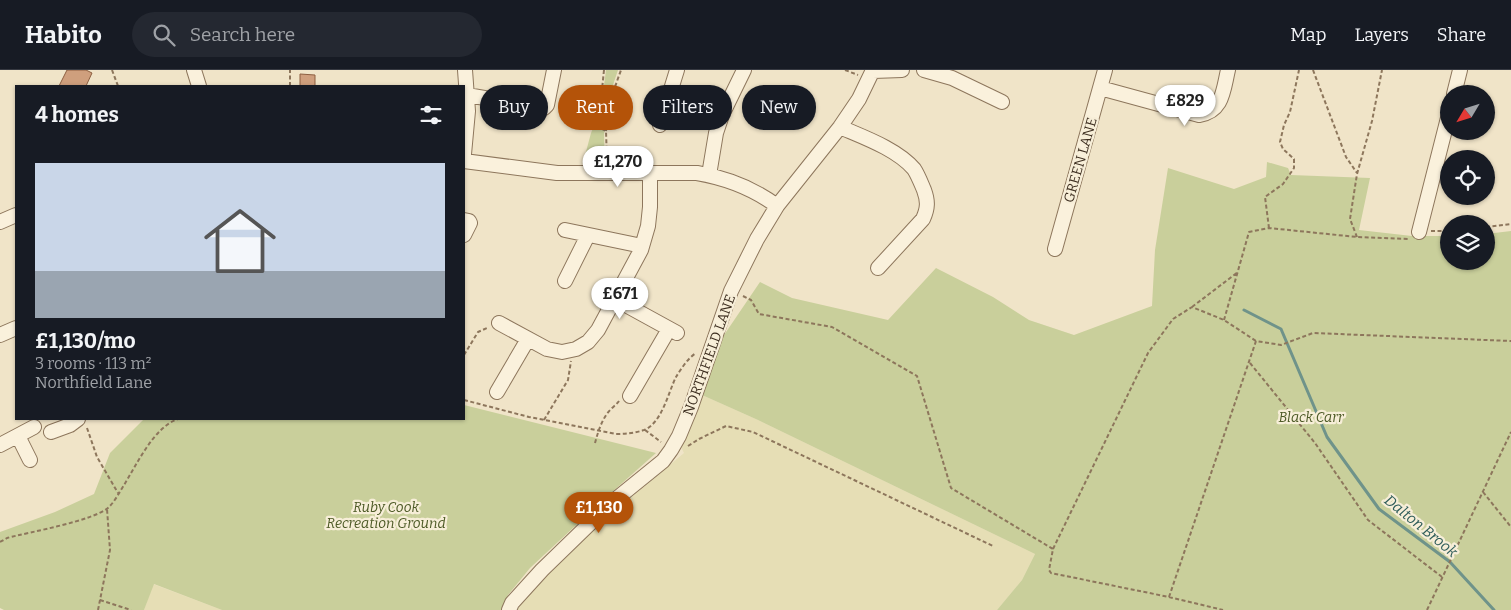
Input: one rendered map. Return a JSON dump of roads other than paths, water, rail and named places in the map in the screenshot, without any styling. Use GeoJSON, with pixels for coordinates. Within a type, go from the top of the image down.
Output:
{"type":"FeatureCollection","features":[{"type":"Feature","properties":{"kind":"street"},"geometry":{"type":"LineString","coordinates":[[194,70],[199,85]]}},
{"type":"Feature","properties":{"kind":"street"},"geometry":{"type":"LineString","coordinates":[[465,70],[468,111],[465,143]]}},
{"type":"Feature","properties":{"kind":"street"},"geometry":{"type":"LineString","coordinates":[[467,95],[544,108],[547,105],[554,70]]}},
{"type":"Feature","properties":{"kind":"street"},"geometry":{"type":"LineString","coordinates":[[672,85],[677,70]]}},
{"type":"Feature","properties":{"kind":"street"},"geometry":{"type":"LineString","coordinates":[[732,95],[744,70]]}},
{"type":"Feature","properties":{"kind":"street"},"geometry":{"type":"LineString","coordinates":[[873,71],[902,70]]}},
{"type":"Feature","properties":{"kind":"street"},"geometry":{"type":"LineString","coordinates":[[924,70],[952,78],[1002,102]]}},
{"type":"Feature","properties":{"kind":"street","name":"GREEN LANE"},"geometry":{"type":"LineString","coordinates":[[1055,249],[1105,70]]}},
{"type":"Feature","properties":{"kind":"street"},"geometry":{"type":"LineString","coordinates":[[1100,88],[1199,115],[1208,113],[1216,108],[1221,99],[1228,70]]}},
{"type":"Feature","properties":{"kind":"street"},"geometry":{"type":"LineString","coordinates":[[1456,85],[1460,70]]}},
{"type":"Feature","properties":{"kind":"street","name":"NORTHFIELD LANE"},"geometry":{"type":"LineString","coordinates":[[509,610],[512,603],[542,570],[610,504],[663,461],[671,450],[691,407],[731,291],[757,239],[776,206],[840,127],[859,100],[873,71]]}},
{"type":"Feature","properties":{"kind":"street"},"geometry":{"type":"LineString","coordinates":[[840,127],[871,140],[906,162],[914,169],[921,181],[927,198],[928,209],[916,229],[878,268]]}},
{"type":"Feature","properties":{"kind":"street"},"geometry":{"type":"LineString","coordinates":[[709,175],[717,130]]}},
{"type":"Feature","properties":{"kind":"street"},"geometry":{"type":"LineString","coordinates":[[1419,232],[1442,140]]}},
{"type":"Feature","properties":{"kind":"street"},"geometry":{"type":"LineString","coordinates":[[465,160],[540,171],[650,174],[697,173],[745,187],[762,195],[776,206]]}},
{"type":"Feature","properties":{"kind":"street"},"geometry":{"type":"LineString","coordinates":[[499,323],[547,349],[562,352],[588,342],[598,330],[642,246],[648,226],[650,174]]}},
{"type":"Feature","properties":{"kind":"street"},"geometry":{"type":"LineString","coordinates":[[0,222],[15,215]]}},
{"type":"Feature","properties":{"kind":"street"},"geometry":{"type":"LineString","coordinates":[[465,220],[470,223],[465,233]]}},
{"type":"Feature","properties":{"kind":"street"},"geometry":{"type":"LineString","coordinates":[[565,230],[642,246]]}},
{"type":"Feature","properties":{"kind":"street"},"geometry":{"type":"LineString","coordinates":[[565,281],[588,235]]}},
{"type":"Feature","properties":{"kind":"street"},"geometry":{"type":"LineString","coordinates":[[615,298],[673,331],[630,396]]}},
{"type":"Feature","properties":{"kind":"street"},"geometry":{"type":"LineString","coordinates":[[0,335],[15,328]]}},
{"type":"Feature","properties":{"kind":"street"},"geometry":{"type":"LineString","coordinates":[[498,392],[528,339]]}},
{"type":"Feature","properties":{"kind":"street"},"geometry":{"type":"LineString","coordinates":[[51,432],[82,423]]}},
{"type":"Feature","properties":{"kind":"street"},"geometry":{"type":"LineString","coordinates":[[0,445],[34,427]]}},
{"type":"Feature","properties":{"kind":"street"},"geometry":{"type":"LineString","coordinates":[[18,436],[30,460]]}},
{"type":"Feature","properties":{"kind":"waterway","name":"Dalton Brook"},"geometry":{"type":"LineString","coordinates":[[1244,310],[1281,329],[1327,437],[1379,509],[1450,562],[1494,610]]}},
{"type":"Feature","properties":{"kind":"park label","name":"Black Carr"},"geometry":{"type":"Point","coordinates":[1311,417]}},
{"type":"Feature","properties":{"kind":"park label","name":"Ruby Cook Recreation Ground"},"geometry":{"type":"Point","coordinates":[386,516]}}]}
